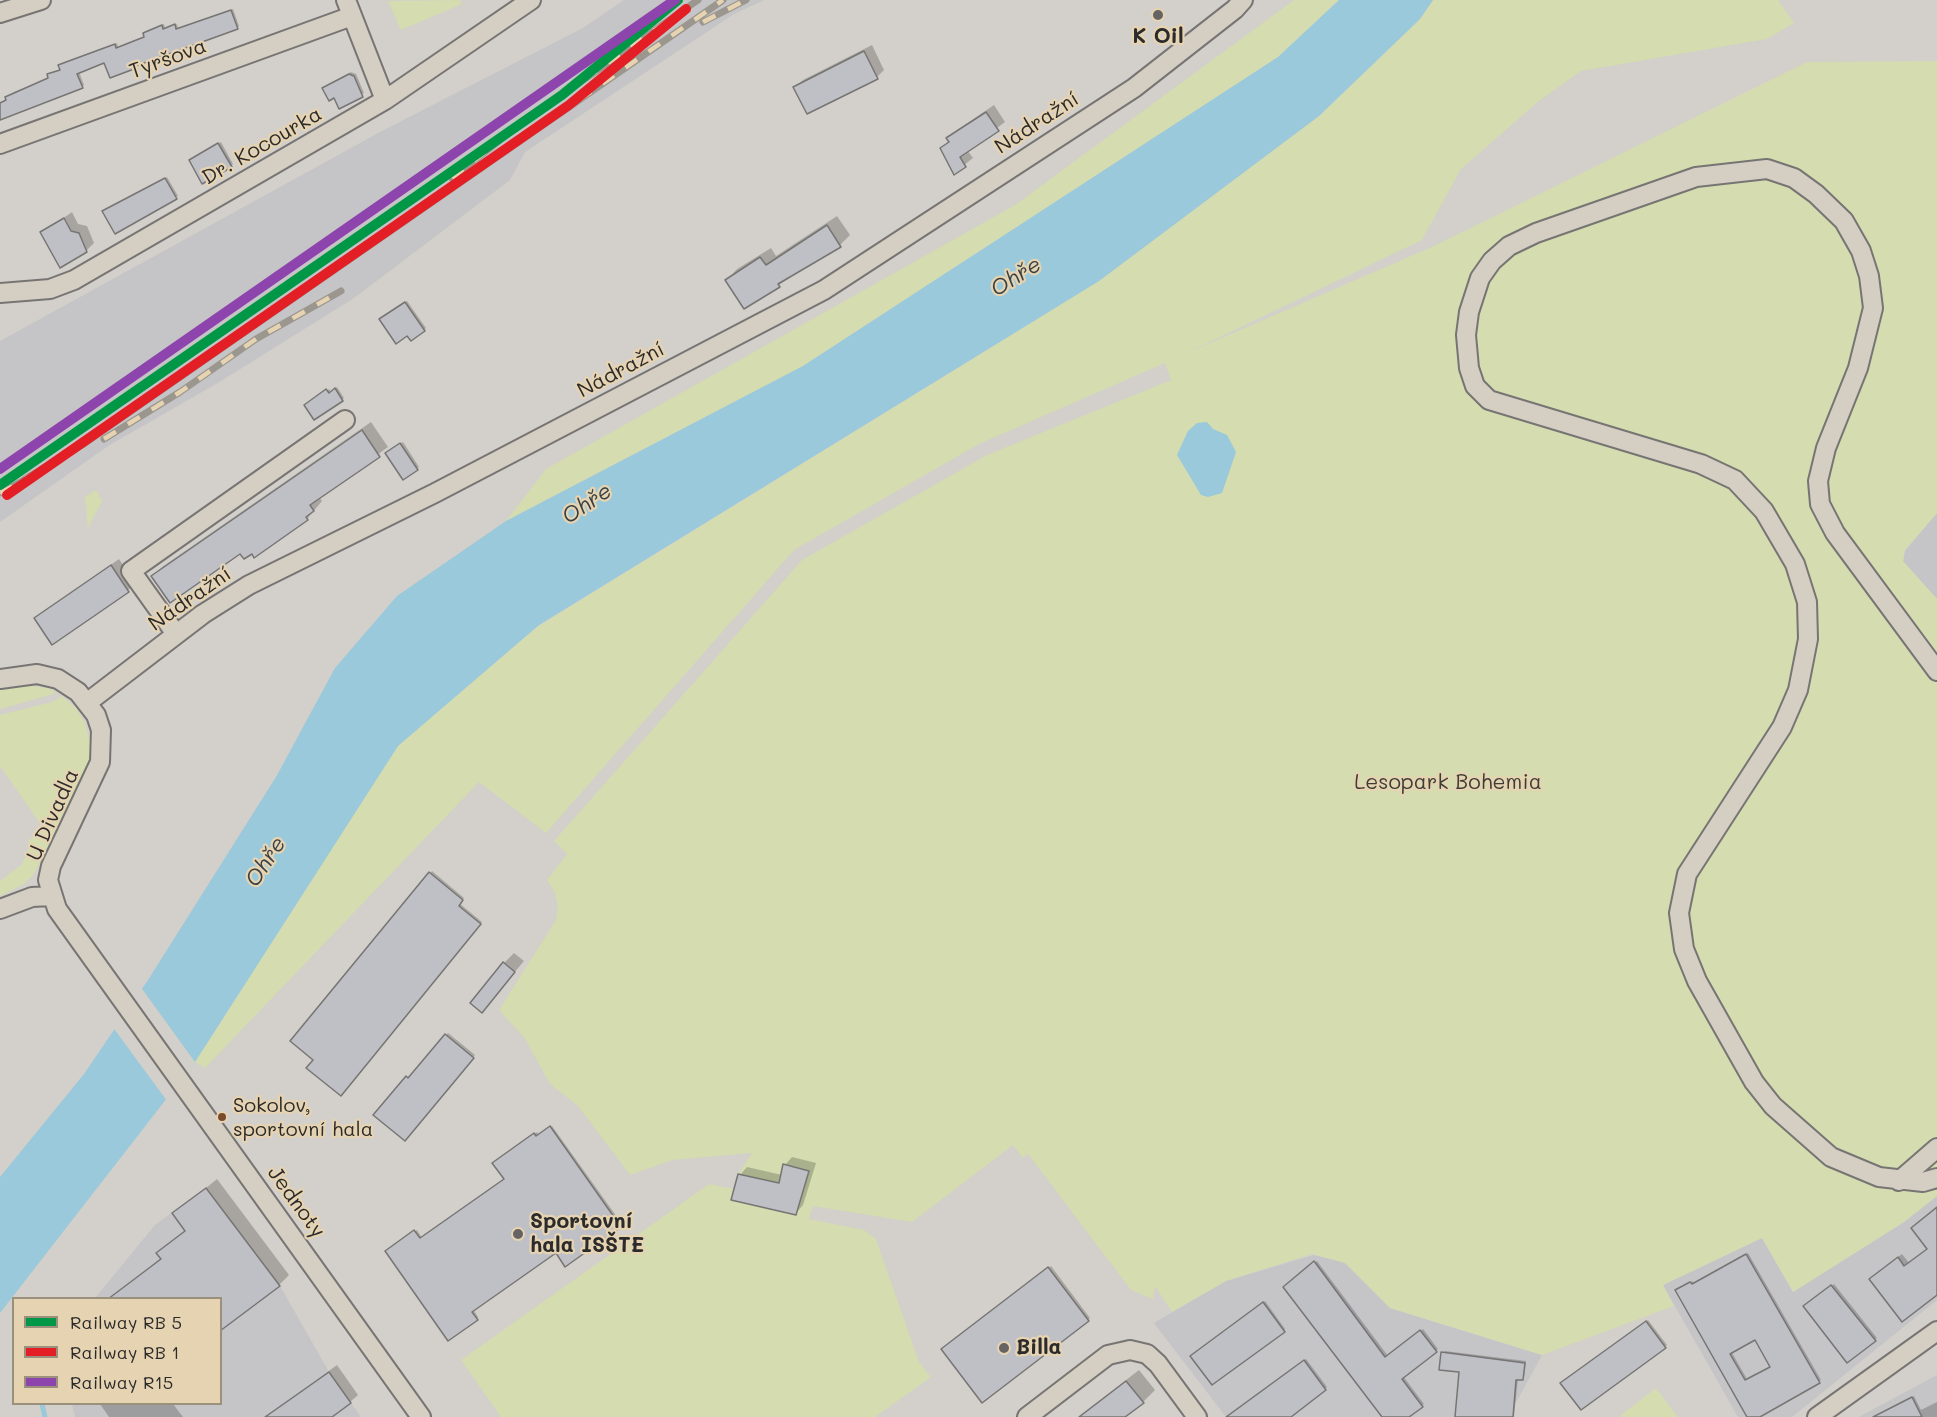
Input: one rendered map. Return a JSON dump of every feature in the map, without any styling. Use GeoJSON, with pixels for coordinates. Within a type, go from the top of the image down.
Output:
{"type":"FeatureCollection","features":[{"type":"Feature","properties":{"kind":"street"},"geometry":{"type":"LineString","coordinates":[[0,13],[41,0]]}},
{"type":"Feature","properties":{"kind":"street","name":"Dr. Kocourka"},"geometry":{"type":"LineString","coordinates":[[0,293],[50,290],[74,280],[385,100],[531,0]]}},
{"type":"Feature","properties":{"kind":"street","name":"Nádražní"},"geometry":{"type":"LineString","coordinates":[[88,702],[176,634],[249,585],[435,493],[824,290],[1134,88],[1235,9],[1243,0]]}},
{"type":"Feature","properties":{"kind":"street"},"geometry":{"type":"LineString","coordinates":[[349,8],[385,100]]}},
{"type":"Feature","properties":{"kind":"street","name":"Tyršova"},"geometry":{"type":"LineString","coordinates":[[0,144],[349,8]]}},
{"type":"Feature","properties":{"kind":"street"},"geometry":{"type":"LineString","coordinates":[[1937,671],[1835,534],[1820,504],[1818,481],[1826,448],[1858,368],[1873,308],[1869,276],[1861,251],[1844,221],[1816,194],[1794,178],[1767,169],[1696,177],[1536,233],[1509,246],[1492,261],[1480,278],[1469,312],[1466,334],[1469,368],[1475,386],[1490,400],[1523,412],[1587,427],[1701,464],[1735,480],[1764,511],[1795,564],[1807,602],[1808,639],[1798,690],[1782,727],[1687,874],[1679,913],[1684,949],[1697,981],[1754,1082],[1773,1106],[1831,1157],[1879,1177],[1899,1181],[1923,1182],[1937,1178]]}},
{"type":"Feature","properties":{"kind":"street"},"geometry":{"type":"LineString","coordinates":[[176,634],[131,570],[345,420]]}},
{"type":"Feature","properties":{"kind":"street"},"geometry":{"type":"LineString","coordinates":[[0,679],[24,674],[49,676],[67,683],[88,702]]}},
{"type":"Feature","properties":{"kind":"street","name":"U Divadla"},"geometry":{"type":"LineString","coordinates":[[0,909],[32,897],[51,896],[48,880],[55,854],[100,762],[101,730],[88,702]]}},
{"type":"Feature","properties":{"kind":"street","name":"Jednoty"},"geometry":{"type":"LineString","coordinates":[[51,896],[66,923],[182,1081],[421,1417]]}},
{"type":"Feature","properties":{"kind":"street"},"geometry":{"type":"LineString","coordinates":[[1899,1181],[1937,1148]]}},
{"type":"Feature","properties":{"kind":"street"},"geometry":{"type":"LineString","coordinates":[[1817,1417],[1937,1331]]}},
{"type":"Feature","properties":{"kind":"street"},"geometry":{"type":"LineString","coordinates":[[1027,1417],[1108,1354],[1130,1350],[1147,1354],[1158,1364],[1197,1417]]}},
{"type":"Feature","properties":{"kind":"shaded area"},"geometry":{"type":"Polygon","coordinates":[[[624,0],[764,0],[734,14],[525,152],[510,180],[354,298],[221,381],[108,446],[0,522],[0,341],[382,131],[583,28],[624,0]]]}},
{"type":"Feature","properties":{"kind":"shaded area"},"geometry":{"type":"Polygon","coordinates":[[[1937,513],[1937,599],[1903,561],[1905,551],[1937,513]]]}},
{"type":"Feature","properties":{"kind":"shaded area"},"geometry":{"type":"Polygon","coordinates":[[[206,1188],[280,1286],[329,1372],[361,1417],[75,1417],[72,1405],[222,1405],[222,1297],[96,1297],[155,1225],[206,1188]]]}},
{"type":"Feature","properties":{"kind":"shaded area"},"geometry":{"type":"Polygon","coordinates":[[[1937,1196],[1937,1300],[1792,1417],[1738,1417],[1663,1285],[1762,1238],[1793,1292],[1904,1222],[1937,1196]]]}},
{"type":"Feature","properties":{"kind":"shaded area"},"geometry":{"type":"Polygon","coordinates":[[[1314,1255],[1345,1263],[1390,1308],[1542,1355],[1514,1406],[1513,1417],[1226,1417],[1154,1323],[1226,1281],[1314,1255]]]}},
{"type":"Feature","properties":{"kind":"shaded area"},"geometry":{"type":"Polygon","coordinates":[[[1937,1375],[1937,1417],[1859,1417],[1937,1375]]]}},
{"type":"Feature","properties":{"kind":"green space"},"geometry":{"type":"Polygon","coordinates":[[[460,0],[462,4],[401,30],[388,1],[460,0]]]}},
{"type":"Feature","properties":{"kind":"green space"},"geometry":{"type":"Polygon","coordinates":[[[1294,0],[1339,0],[1278,57],[803,366],[506,521],[546,469],[1015,205],[1294,0]]]}},
{"type":"Feature","properties":{"kind":"green space","name":"Lesopark Bohemia"},"geometry":{"type":"Polygon","coordinates":[[[1433,0],[1778,0],[1794,23],[1767,39],[1581,71],[1539,101],[1461,169],[1422,240],[1187,353],[1434,246],[1807,62],[1937,61],[1937,513],[1905,550],[1903,561],[1937,599],[1937,1196],[1904,1222],[1793,1292],[1762,1238],[1663,1285],[1674,1306],[1542,1355],[1390,1308],[1345,1263],[1312,1254],[1226,1281],[1172,1312],[1155,1286],[1153,1299],[1131,1290],[1028,1154],[1023,1158],[1013,1145],[912,1222],[813,1206],[809,1219],[864,1230],[876,1239],[919,1362],[931,1377],[875,1417],[501,1417],[461,1360],[709,1184],[734,1189],[738,1174],[752,1153],[673,1160],[630,1175],[578,1106],[550,1084],[524,1037],[499,1010],[556,920],[558,907],[555,893],[547,880],[567,854],[554,841],[802,560],[987,455],[1171,380],[1165,363],[979,444],[794,550],[546,833],[479,782],[205,1068],[195,1062],[397,746],[537,627],[1099,281],[1319,116],[1420,19],[1433,0]]]}},
{"type":"Feature","properties":{"kind":"green space"},"geometry":{"type":"Polygon","coordinates":[[[96,490],[102,501],[88,528],[85,497],[96,490]]]}},
{"type":"Feature","properties":{"kind":"green space"},"geometry":{"type":"Polygon","coordinates":[[[23,685],[49,688],[57,693],[0,709],[0,689],[23,685]]]}},
{"type":"Feature","properties":{"kind":"green space"},"geometry":{"type":"Polygon","coordinates":[[[62,696],[76,708],[85,723],[91,746],[89,765],[34,874],[24,884],[0,896],[0,881],[21,865],[28,852],[29,840],[44,829],[0,766],[0,715],[52,702],[62,696]]]}},
{"type":"Feature","properties":{"kind":"green space"},"geometry":{"type":"Polygon","coordinates":[[[1656,1388],[1678,1417],[1622,1417],[1621,1415],[1656,1388]]]}},
{"type":"Feature","properties":{"kind":"water","name":"Ohře"},"geometry":{"type":"Polygon","coordinates":[[[1339,0],[1433,0],[1420,19],[1319,116],[1099,281],[539,625],[398,746],[195,1062],[0,1313],[0,1177],[84,1074],[148,980],[276,777],[335,668],[397,596],[506,521],[803,366],[1278,57],[1339,0]]]}},
{"type":"Feature","properties":{"kind":"water"},"geometry":{"type":"Polygon","coordinates":[[[1207,422],[1213,429],[1227,435],[1236,452],[1222,493],[1208,497],[1201,495],[1177,455],[1188,431],[1197,423],[1207,422]]]}},
{"type":"Feature","properties":{"kind":"pier"},"geometry":{"type":"Polygon","coordinates":[[[140,986],[195,1062],[167,1101],[112,1026],[140,986]]]}},
{"type":"Feature","properties":{"kind":"building"},"geometry":{"type":"Polygon","coordinates":[[[231,10],[238,29],[133,67],[134,69],[110,78],[104,63],[77,74],[83,88],[0,120],[0,103],[6,100],[5,97],[48,78],[47,74],[60,70],[58,65],[115,44],[116,48],[144,37],[143,33],[162,25],[163,29],[175,24],[176,29],[231,10]]]}},
{"type":"Feature","properties":{"kind":"building"},"geometry":{"type":"Polygon","coordinates":[[[864,51],[878,79],[807,114],[793,87],[864,51]]]}},
{"type":"Feature","properties":{"kind":"building"},"geometry":{"type":"Polygon","coordinates":[[[349,74],[354,76],[363,97],[339,109],[334,98],[329,101],[322,88],[349,74]]]}},
{"type":"Feature","properties":{"kind":"building"},"geometry":{"type":"Polygon","coordinates":[[[986,112],[999,131],[960,157],[966,167],[954,175],[940,148],[949,142],[946,138],[986,112]]]}},
{"type":"Feature","properties":{"kind":"building"},"geometry":{"type":"Polygon","coordinates":[[[218,143],[232,167],[202,184],[189,160],[218,143]]]}},
{"type":"Feature","properties":{"kind":"building"},"geometry":{"type":"Polygon","coordinates":[[[165,178],[177,199],[115,234],[102,211],[165,178]]]}},
{"type":"Feature","properties":{"kind":"building"},"geometry":{"type":"Polygon","coordinates":[[[64,218],[71,231],[79,233],[87,252],[60,268],[40,232],[64,218]]]}},
{"type":"Feature","properties":{"kind":"building"},"geometry":{"type":"Polygon","coordinates":[[[827,225],[841,247],[778,284],[780,287],[744,309],[725,280],[760,257],[766,265],[827,225]]]}},
{"type":"Feature","properties":{"kind":"building"},"geometry":{"type":"Polygon","coordinates":[[[405,302],[425,331],[411,341],[407,336],[396,344],[379,319],[405,302]]]}},
{"type":"Feature","properties":{"kind":"building"},"geometry":{"type":"Polygon","coordinates":[[[335,388],[343,401],[314,420],[304,405],[326,389],[329,393],[335,388]]]}},
{"type":"Feature","properties":{"kind":"building"},"geometry":{"type":"Polygon","coordinates":[[[362,430],[380,457],[310,505],[314,511],[306,517],[308,520],[254,558],[252,554],[244,559],[240,554],[170,603],[151,576],[362,430]]]}},
{"type":"Feature","properties":{"kind":"building"},"geometry":{"type":"Polygon","coordinates":[[[400,443],[418,470],[403,480],[385,453],[400,443]]]}},
{"type":"Feature","properties":{"kind":"building"},"geometry":{"type":"Polygon","coordinates":[[[111,565],[129,592],[52,645],[34,618],[111,565]]]}},
{"type":"Feature","properties":{"kind":"building"},"geometry":{"type":"Polygon","coordinates":[[[429,872],[463,900],[459,906],[481,924],[341,1096],[306,1068],[313,1060],[290,1041],[429,872]]]}},
{"type":"Feature","properties":{"kind":"building"},"geometry":{"type":"Polygon","coordinates":[[[503,962],[515,972],[482,1013],[470,1003],[503,962]]]}},
{"type":"Feature","properties":{"kind":"building"},"geometry":{"type":"Polygon","coordinates":[[[445,1034],[474,1058],[405,1141],[373,1115],[445,1034]]]}},
{"type":"Feature","properties":{"kind":"building","name":"Sportovní hala ISŠTE"},"geometry":{"type":"Polygon","coordinates":[[[550,1126],[621,1227],[565,1267],[556,1253],[472,1312],[478,1320],[448,1341],[385,1251],[414,1230],[420,1238],[504,1179],[492,1163],[534,1133],[536,1136],[550,1126]]]}},
{"type":"Feature","properties":{"kind":"building"},"geometry":{"type":"Polygon","coordinates":[[[783,1164],[809,1171],[796,1215],[731,1200],[738,1174],[779,1183],[783,1164]]]}},
{"type":"Feature","properties":{"kind":"building"},"geometry":{"type":"Polygon","coordinates":[[[206,1188],[280,1286],[222,1330],[222,1297],[111,1297],[161,1259],[156,1253],[185,1231],[172,1213],[206,1188]]]}},
{"type":"Feature","properties":{"kind":"building"},"geometry":{"type":"Polygon","coordinates":[[[1937,1207],[1937,1295],[1902,1322],[1869,1279],[1898,1257],[1904,1266],[1927,1249],[1911,1228],[1937,1207]]]}},
{"type":"Feature","properties":{"kind":"building"},"geometry":{"type":"Polygon","coordinates":[[[1746,1254],[1820,1383],[1760,1417],[1747,1417],[1675,1290],[1690,1282],[1692,1284],[1746,1254]],[[1755,1340],[1730,1354],[1745,1380],[1770,1367],[1755,1340]]]}},
{"type":"Feature","properties":{"kind":"building"},"geometry":{"type":"Polygon","coordinates":[[[1314,1261],[1385,1357],[1420,1330],[1437,1352],[1402,1379],[1423,1407],[1409,1417],[1382,1417],[1283,1287],[1314,1261]]]}},
{"type":"Feature","properties":{"kind":"building"},"geometry":{"type":"Polygon","coordinates":[[[1048,1267],[1089,1321],[982,1403],[941,1349],[1048,1267]]]}},
{"type":"Feature","properties":{"kind":"building"},"geometry":{"type":"Polygon","coordinates":[[[1831,1285],[1876,1341],[1847,1363],[1803,1306],[1831,1285]]]}},
{"type":"Feature","properties":{"kind":"building"},"geometry":{"type":"Polygon","coordinates":[[[1263,1302],[1285,1332],[1212,1385],[1190,1356],[1263,1302]]]}},
{"type":"Feature","properties":{"kind":"building"},"geometry":{"type":"Polygon","coordinates":[[[1646,1321],[1666,1348],[1581,1410],[1560,1383],[1646,1321]]]}},
{"type":"Feature","properties":{"kind":"building"},"geometry":{"type":"Polygon","coordinates":[[[1441,1352],[1525,1363],[1523,1380],[1516,1380],[1513,1417],[1455,1417],[1459,1372],[1439,1370],[1441,1352]]]}},
{"type":"Feature","properties":{"kind":"building"},"geometry":{"type":"Polygon","coordinates":[[[1304,1360],[1326,1390],[1291,1417],[1226,1417],[1304,1360]]]}},
{"type":"Feature","properties":{"kind":"building"},"geometry":{"type":"Polygon","coordinates":[[[329,1372],[351,1403],[332,1417],[265,1417],[329,1372]]]}},
{"type":"Feature","properties":{"kind":"building"},"geometry":{"type":"Polygon","coordinates":[[[1126,1381],[1144,1403],[1125,1417],[1079,1417],[1126,1381]]]}},
{"type":"Feature","properties":{"kind":"building"},"geometry":{"type":"Polygon","coordinates":[[[1912,1397],[1922,1417],[1873,1417],[1912,1397]]]}},
{"type":"Feature","properties":{"kind":"waterway"},"geometry":{"type":"LineString","coordinates":[[42,1405],[45,1417]]}},
{"type":"Feature","properties":{"kind":"railway"},"geometry":{"type":"LineString","coordinates":[[562,95],[698,0]]}},
{"type":"Feature","properties":{"kind":"railway"},"geometry":{"type":"LineString","coordinates":[[25,479],[82,445],[723,0]]}},
{"type":"Feature","properties":{"kind":"railway"},"geometry":{"type":"LineString","coordinates":[[703,22],[746,0]]}},
{"type":"Feature","properties":{"kind":"railway"},"geometry":{"type":"LineString","coordinates":[[452,178],[529,117]]}},
{"type":"Feature","properties":{"kind":"railway"},"geometry":{"type":"LineString","coordinates":[[104,439],[180,392],[256,339],[341,291]]}},
{"type":"Feature","properties":{"kind":"railway"},"geometry":{"type":"LineString","coordinates":[[0,493],[32,476]]}},
{"type":"Feature","properties":{"kind":"transit line"},"geometry":{"type":"LineString","coordinates":[[0,485],[562,95],[678,0]]}},
{"type":"Feature","properties":{"kind":"transit line"},"geometry":{"type":"LineString","coordinates":[[7,495],[569,105],[686,9]]}},
{"type":"Feature","properties":{"kind":"rail line","name":"R15"},"geometry":{"type":"LineString","coordinates":[[0,469],[675,0]]}},
{"type":"Feature","properties":{"kind":"place","name":"K Oil"},"geometry":{"type":"Point","coordinates":[1158,15]}},
{"type":"Feature","properties":{"kind":"place","name":"Sokolov, sportovní hala"},"geometry":{"type":"Point","coordinates":[222,1117]}},
{"type":"Feature","properties":{"kind":"place","name":"Sportovní hala ISŠTE"},"geometry":{"type":"Point","coordinates":[518,1234]}},
{"type":"Feature","properties":{"kind":"place","name":"Billa"},"geometry":{"type":"Point","coordinates":[1004,1348]}}]}
